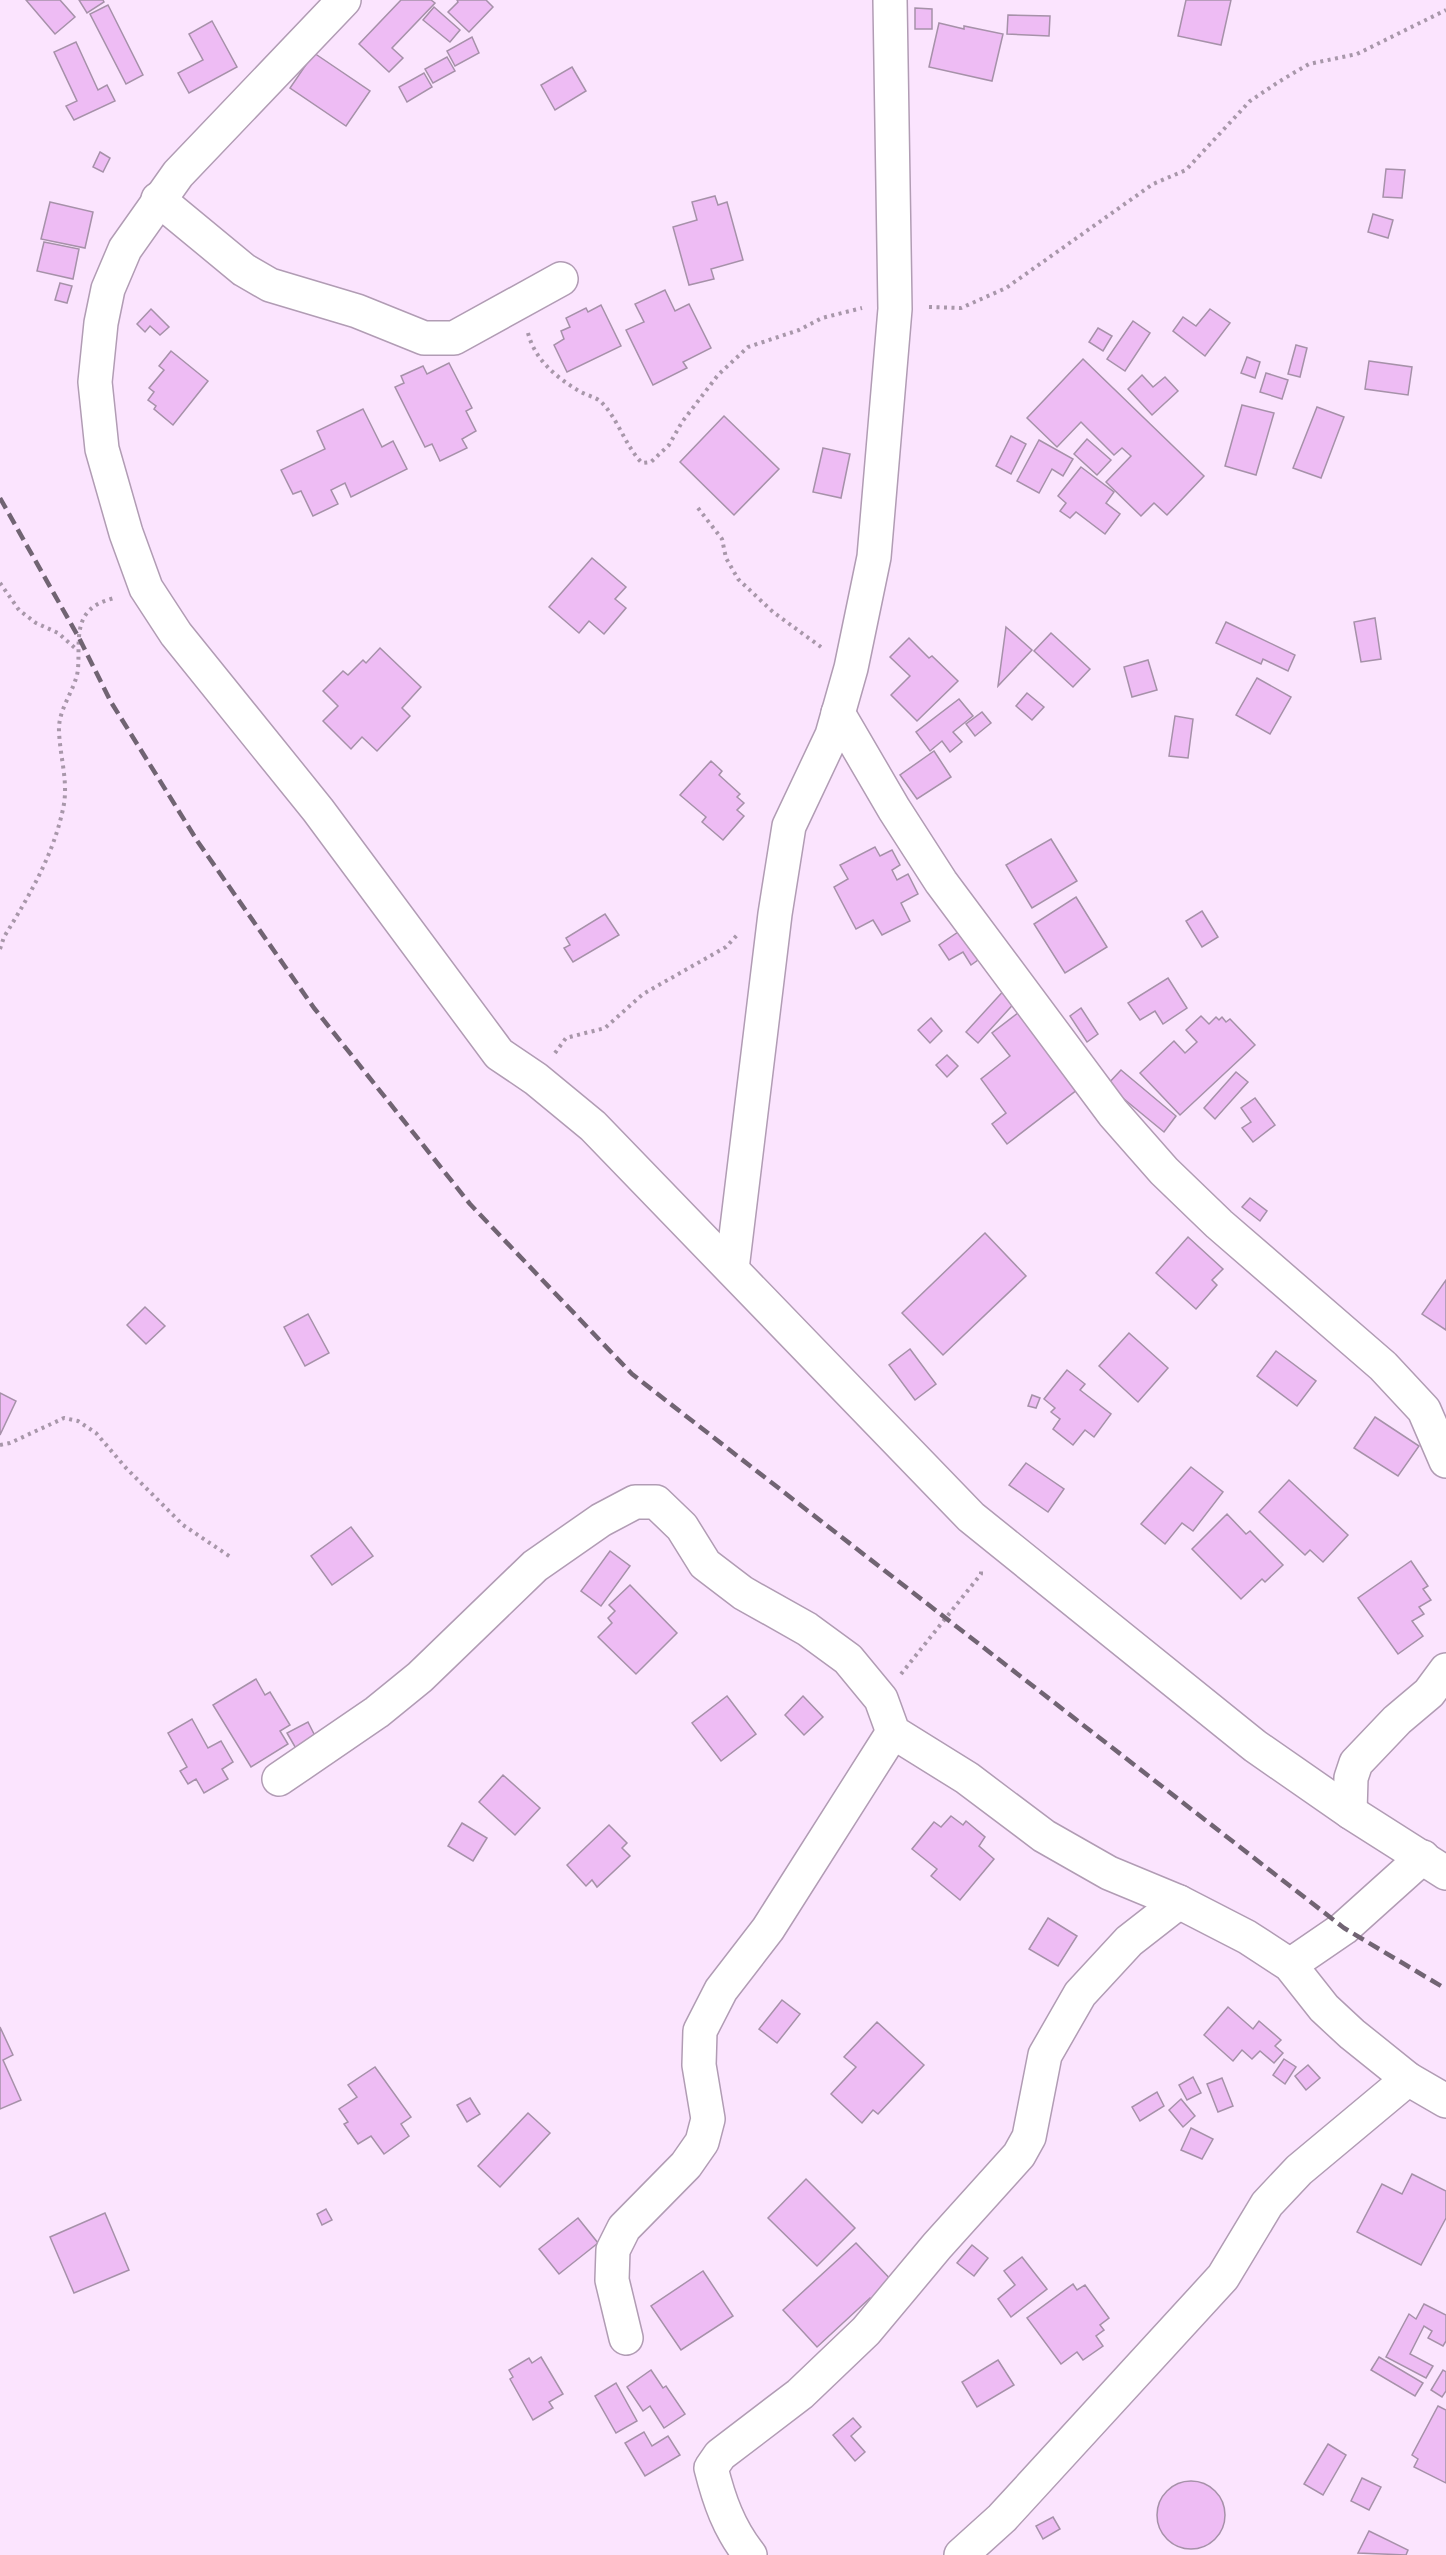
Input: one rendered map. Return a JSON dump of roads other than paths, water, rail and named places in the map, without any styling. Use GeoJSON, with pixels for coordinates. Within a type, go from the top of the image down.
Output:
{"type":"FeatureCollection","features":[{"type":"Feature","properties":{"kind":"street"},"geometry":{"type":"LineString","coordinates":[[344,0],[178,174],[158,199],[125,249],[108,289],[101,323],[95,382],[102,449],[126,533],[146,588],[176,633],[318,810],[499,1054],[536,1079],[593,1126],[979,1523],[1255,1746],[1350,1812],[1435,1865],[1290,1965]]}},
{"type":"Feature","properties":{"kind":"street"},"geometry":{"type":"LineString","coordinates":[[732,1269],[775,914],[789,826],[832,735],[851,668],[874,557],[895,305],[889,60],[890,0]]}},
{"type":"Feature","properties":{"kind":"street"},"geometry":{"type":"LineString","coordinates":[[158,199],[244,270],[270,285],[357,310],[424,338],[454,338],[561,279]]}},
{"type":"Feature","properties":{"kind":"street"},"geometry":{"type":"LineString","coordinates":[[838,713],[894,809],[941,882],[1062,1048],[1119,1121],[1164,1171],[1219,1224],[1383,1366],[1424,1410],[1446,1461]]}},
{"type":"Feature","properties":{"kind":"street"},"geometry":{"type":"LineString","coordinates":[[279,1779],[377,1712],[420,1677],[535,1566],[601,1520],[635,1502],[656,1502],[682,1527],[705,1564],[743,1593],[807,1629],[848,1659],[881,1699],[893,1732],[967,1779],[1044,1836],[1109,1873],[1179,1902],[1247,1936],[1290,1965],[1324,2008],[1352,2034],[1408,2079],[1446,2101]]}},
{"type":"Feature","properties":{"kind":"street"},"geometry":{"type":"LineString","coordinates":[[1350,1812],[1351,1778],[1356,1763],[1397,1720],[1429,1693],[1446,1670]]}},
{"type":"Feature","properties":{"kind":"street"},"geometry":{"type":"LineString","coordinates":[[626,2338],[612,2280],[613,2250],[624,2228],[686,2165],[702,2142],[708,2119],[699,2065],[700,2031],[721,1990],[768,1929],[893,1732]]}},
{"type":"Feature","properties":{"kind":"street"},"geometry":{"type":"LineString","coordinates":[[750,2555],[727,2520],[711,2468],[720,2455],[800,2394],[866,2331],[937,2246],[1013,2162],[1029,2137],[1045,2055],[1080,1994],[1129,1941],[1179,1902]]}},
{"type":"Feature","properties":{"kind":"street"},"geometry":{"type":"LineString","coordinates":[[961,2555],[1002,2518],[1223,2277],[1267,2204],[1299,2170],[1408,2079]]}},
{"type":"Feature","properties":{"kind":"railway"},"geometry":{"type":"LineString","coordinates":[[0,498],[79,638],[111,702],[198,842],[314,1008],[470,1204],[632,1374],[1344,1928],[1446,1989]]}}]}
